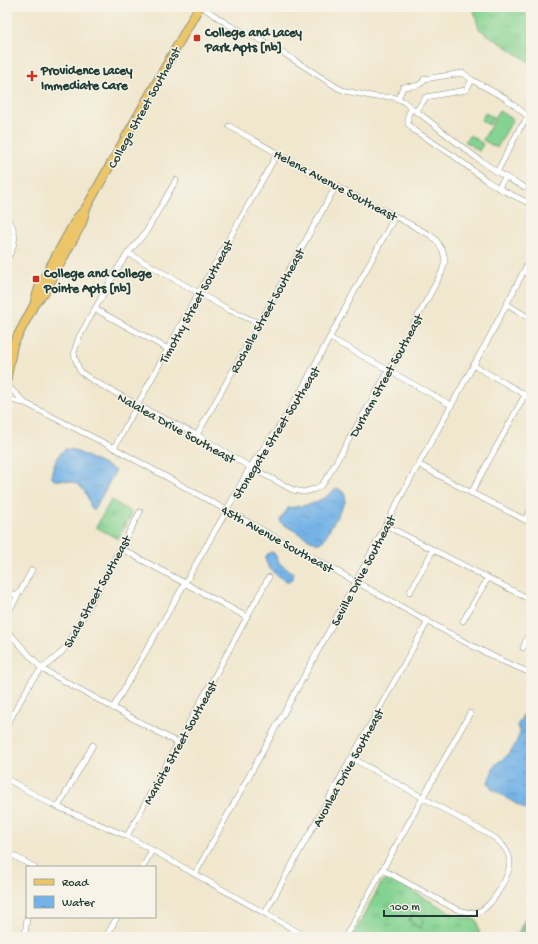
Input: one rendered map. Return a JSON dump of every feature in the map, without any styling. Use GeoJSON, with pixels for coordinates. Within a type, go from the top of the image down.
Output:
{"type":"FeatureCollection","features":[{"type":"Feature","properties":{"kind":"main road","name":"College Street Southeast"},"geometry":{"type":"LineString","coordinates":[[7,376],[14,343],[35,303],[45,292],[82,223],[86,208],[200,7]]}},
{"type":"Feature","properties":{"kind":"main road","name":"College Street Southeast"},"geometry":{"type":"LineString","coordinates":[[7,350],[14,343]]}},
{"type":"Feature","properties":{"kind":"street"},"geometry":{"type":"LineString","coordinates":[[200,7],[229,25],[269,44],[338,88],[345,91],[393,97],[403,101],[451,140],[505,178],[524,187]]}},
{"type":"Feature","properties":{"kind":"street"},"geometry":{"type":"LineString","coordinates":[[398,99],[403,87],[420,85],[424,79],[459,73],[463,73],[472,80],[506,98],[530,118],[520,128],[497,172]]}},
{"type":"Feature","properties":{"kind":"street"},"geometry":{"type":"LineString","coordinates":[[472,80],[466,90],[426,97],[408,115],[408,124],[415,131],[454,156],[486,181],[531,204]]}},
{"type":"Feature","properties":{"kind":"street","name":"Helena Avenue Southeast"},"geometry":{"type":"LineString","coordinates":[[229,126],[336,186],[430,235],[440,245]]}},
{"type":"Feature","properties":{"kind":"street","name":"Timothy Street Southeast"},"geometry":{"type":"LineString","coordinates":[[114,448],[277,154]]}},
{"type":"Feature","properties":{"kind":"street"},"geometry":{"type":"LineString","coordinates":[[498,188],[505,178]]}},
{"type":"Feature","properties":{"kind":"street"},"geometry":{"type":"LineString","coordinates":[[168,349],[95,309],[118,268],[128,253],[146,232],[176,180]]}},
{"type":"Feature","properties":{"kind":"street","name":"Rochelle Street Southeast"},"geometry":{"type":"LineString","coordinates":[[197,435],[336,186]]}},
{"type":"Feature","properties":{"kind":"street","name":"Stonegate Street Southeast"},"geometry":{"type":"LineString","coordinates":[[114,708],[250,467],[281,424],[304,388],[396,216]]}},
{"type":"Feature","properties":{"kind":"street"},"geometry":{"type":"LineString","coordinates":[[7,219],[10,222],[15,235],[14,247],[7,258]]}},
{"type":"Feature","properties":{"kind":"street","name":"Durham Street Southeast"},"geometry":{"type":"LineString","coordinates":[[304,492],[319,487],[328,476],[389,370],[442,272],[445,257],[440,245]]}},
{"type":"Feature","properties":{"kind":"street"},"geometry":{"type":"LineString","coordinates":[[128,253],[229,310],[259,323]]}},
{"type":"Feature","properties":{"kind":"street","name":"Seville Drive Southeast"},"geometry":{"type":"LineString","coordinates":[[194,874],[356,581],[527,265]]}},
{"type":"Feature","properties":{"kind":"street"},"geometry":{"type":"LineString","coordinates":[[507,304],[531,319]]}},
{"type":"Feature","properties":{"kind":"street","name":"Nalalea Drive Southeast"},"geometry":{"type":"LineString","coordinates":[[95,309],[76,345],[74,352],[76,364],[86,377],[197,435],[250,467],[293,490],[304,492]]}},
{"type":"Feature","properties":{"kind":"street"},"geometry":{"type":"LineString","coordinates":[[330,338],[451,405]]}},
{"type":"Feature","properties":{"kind":"street"},"geometry":{"type":"LineString","coordinates":[[473,365],[531,398]]}},
{"type":"Feature","properties":{"kind":"street","name":"45th Avenue Southeast"},"geometry":{"type":"LineString","coordinates":[[7,386],[25,403]]}},
{"type":"Feature","properties":{"kind":"street"},"geometry":{"type":"LineString","coordinates":[[471,493],[525,395]]}},
{"type":"Feature","properties":{"kind":"street","name":"45th Avenue Southeast"},"geometry":{"type":"LineString","coordinates":[[7,399],[25,403],[114,448],[502,661],[531,673]]}},
{"type":"Feature","properties":{"kind":"street"},"geometry":{"type":"LineString","coordinates":[[418,464],[531,523]]}},
{"type":"Feature","properties":{"kind":"street"},"geometry":{"type":"LineString","coordinates":[[525,520],[531,509]]}},
{"type":"Feature","properties":{"kind":"street","name":"Shale Street Southeast"},"geometry":{"type":"LineString","coordinates":[[7,725],[32,680],[42,669],[61,653],[70,641],[140,512]]}},
{"type":"Feature","properties":{"kind":"street"},"geometry":{"type":"LineString","coordinates":[[385,525],[531,600]]}},
{"type":"Feature","properties":{"kind":"street"},"geometry":{"type":"LineString","coordinates":[[120,548],[247,617]]}},
{"type":"Feature","properties":{"kind":"street"},"geometry":{"type":"LineString","coordinates":[[410,592],[434,550]]}},
{"type":"Feature","properties":{"kind":"street"},"geometry":{"type":"LineString","coordinates":[[7,615],[32,570]]}},
{"type":"Feature","properties":{"kind":"street","name":"Maricite Street Southeast"},"geometry":{"type":"LineString","coordinates":[[127,836],[269,577]]}},
{"type":"Feature","properties":{"kind":"street"},"geometry":{"type":"LineString","coordinates":[[464,621],[488,578]]}},
{"type":"Feature","properties":{"kind":"street"},"geometry":{"type":"LineString","coordinates":[[7,591],[17,596]]}},
{"type":"Feature","properties":{"kind":"street","name":"Avonlea Drive Southeast"},"geometry":{"type":"LineString","coordinates":[[266,913],[428,621]]}},
{"type":"Feature","properties":{"kind":"street"},"geometry":{"type":"LineString","coordinates":[[523,648],[531,628]]}},
{"type":"Feature","properties":{"kind":"street"},"geometry":{"type":"LineString","coordinates":[[7,633],[11,635],[42,669],[178,743]]}},
{"type":"Feature","properties":{"kind":"street"},"geometry":{"type":"LineString","coordinates":[[345,937],[470,713]]}},
{"type":"Feature","properties":{"kind":"street"},"geometry":{"type":"LineString","coordinates":[[56,806],[93,746]]}},
{"type":"Feature","properties":{"kind":"street"},"geometry":{"type":"LineString","coordinates":[[352,758],[494,838],[502,844],[509,854],[510,860],[510,868],[506,878],[491,903],[486,908],[478,912],[467,913],[452,907],[383,870]]}},
{"type":"Feature","properties":{"kind":"street"},"geometry":{"type":"LineString","coordinates":[[7,779],[56,806],[127,836],[307,937]]}},
{"type":"Feature","properties":{"kind":"street"},"geometry":{"type":"LineString","coordinates":[[144,866],[152,850]]}},
{"type":"Feature","properties":{"kind":"street"},"geometry":{"type":"LineString","coordinates":[[7,852],[32,866]]}},
{"type":"Feature","properties":{"kind":"street"},"geometry":{"type":"LineString","coordinates":[[24,937],[27,918]]}},
{"type":"Feature","properties":{"kind":"street"},"geometry":{"type":"LineString","coordinates":[[106,937],[116,918]]}},
{"type":"Feature","properties":{"kind":"green space"},"geometry":{"type":"Polygon","coordinates":[[[473,7],[531,7],[531,63],[479,29],[473,7]]]}},
{"type":"Feature","properties":{"kind":"green space"},"geometry":{"type":"Polygon","coordinates":[[[499,111],[513,119],[497,148],[483,140],[499,111]]]}},
{"type":"Feature","properties":{"kind":"green space"},"geometry":{"type":"Polygon","coordinates":[[[485,113],[493,117],[489,125],[481,120],[485,113]]]}},
{"type":"Feature","properties":{"kind":"green space"},"geometry":{"type":"Polygon","coordinates":[[[470,135],[483,144],[479,151],[465,141],[470,135]]]}},
{"type":"Feature","properties":{"kind":"green space"},"geometry":{"type":"Polygon","coordinates":[[[111,500],[132,513],[118,539],[96,527],[111,500]]]}},
{"type":"Feature","properties":{"kind":"green space"},"geometry":{"type":"Polygon","coordinates":[[[391,879],[457,916],[477,920],[480,937],[352,937],[382,882],[391,879]]]}},
{"type":"Feature","properties":{"kind":"green space"},"geometry":{"type":"Polygon","coordinates":[[[531,907],[531,937],[516,937],[531,907]]]}},
{"type":"Feature","properties":{"kind":"green space"},"geometry":{"type":"Polygon","coordinates":[[[413,913],[424,919],[420,928],[409,921],[413,913]]]}},
{"type":"Feature","properties":{"kind":"water"},"geometry":{"type":"Polygon","coordinates":[[[65,449],[74,450],[114,470],[115,472],[94,510],[91,508],[86,494],[79,485],[69,481],[54,480],[52,478],[52,471],[55,462],[65,449]]]}},
{"type":"Feature","properties":{"kind":"water"},"geometry":{"type":"Polygon","coordinates":[[[337,488],[344,494],[345,502],[323,541],[316,543],[281,523],[280,520],[288,508],[312,504],[326,497],[337,488]]]}},
{"type":"Feature","properties":{"kind":"water"},"geometry":{"type":"Polygon","coordinates":[[[270,552],[274,553],[280,564],[293,573],[289,582],[278,576],[266,563],[266,556],[270,552]]]}},
{"type":"Feature","properties":{"kind":"water"},"geometry":{"type":"Polygon","coordinates":[[[526,710],[531,711],[531,813],[492,789],[488,782],[494,767],[498,762],[505,758],[514,747],[520,733],[517,726],[526,710]]]}},
{"type":"Feature","properties":{"kind":"place","name":"College and Lacey Park Apts [nb]"},"geometry":{"type":"Point","coordinates":[197,38]}},
{"type":"Feature","properties":{"kind":"place","name":"Providence Lacey Immediate Care"},"geometry":{"type":"Point","coordinates":[32,76]}},
{"type":"Feature","properties":{"kind":"place","name":"College and College Pointe Apts [nb]"},"geometry":{"type":"Point","coordinates":[36,279]}}]}
